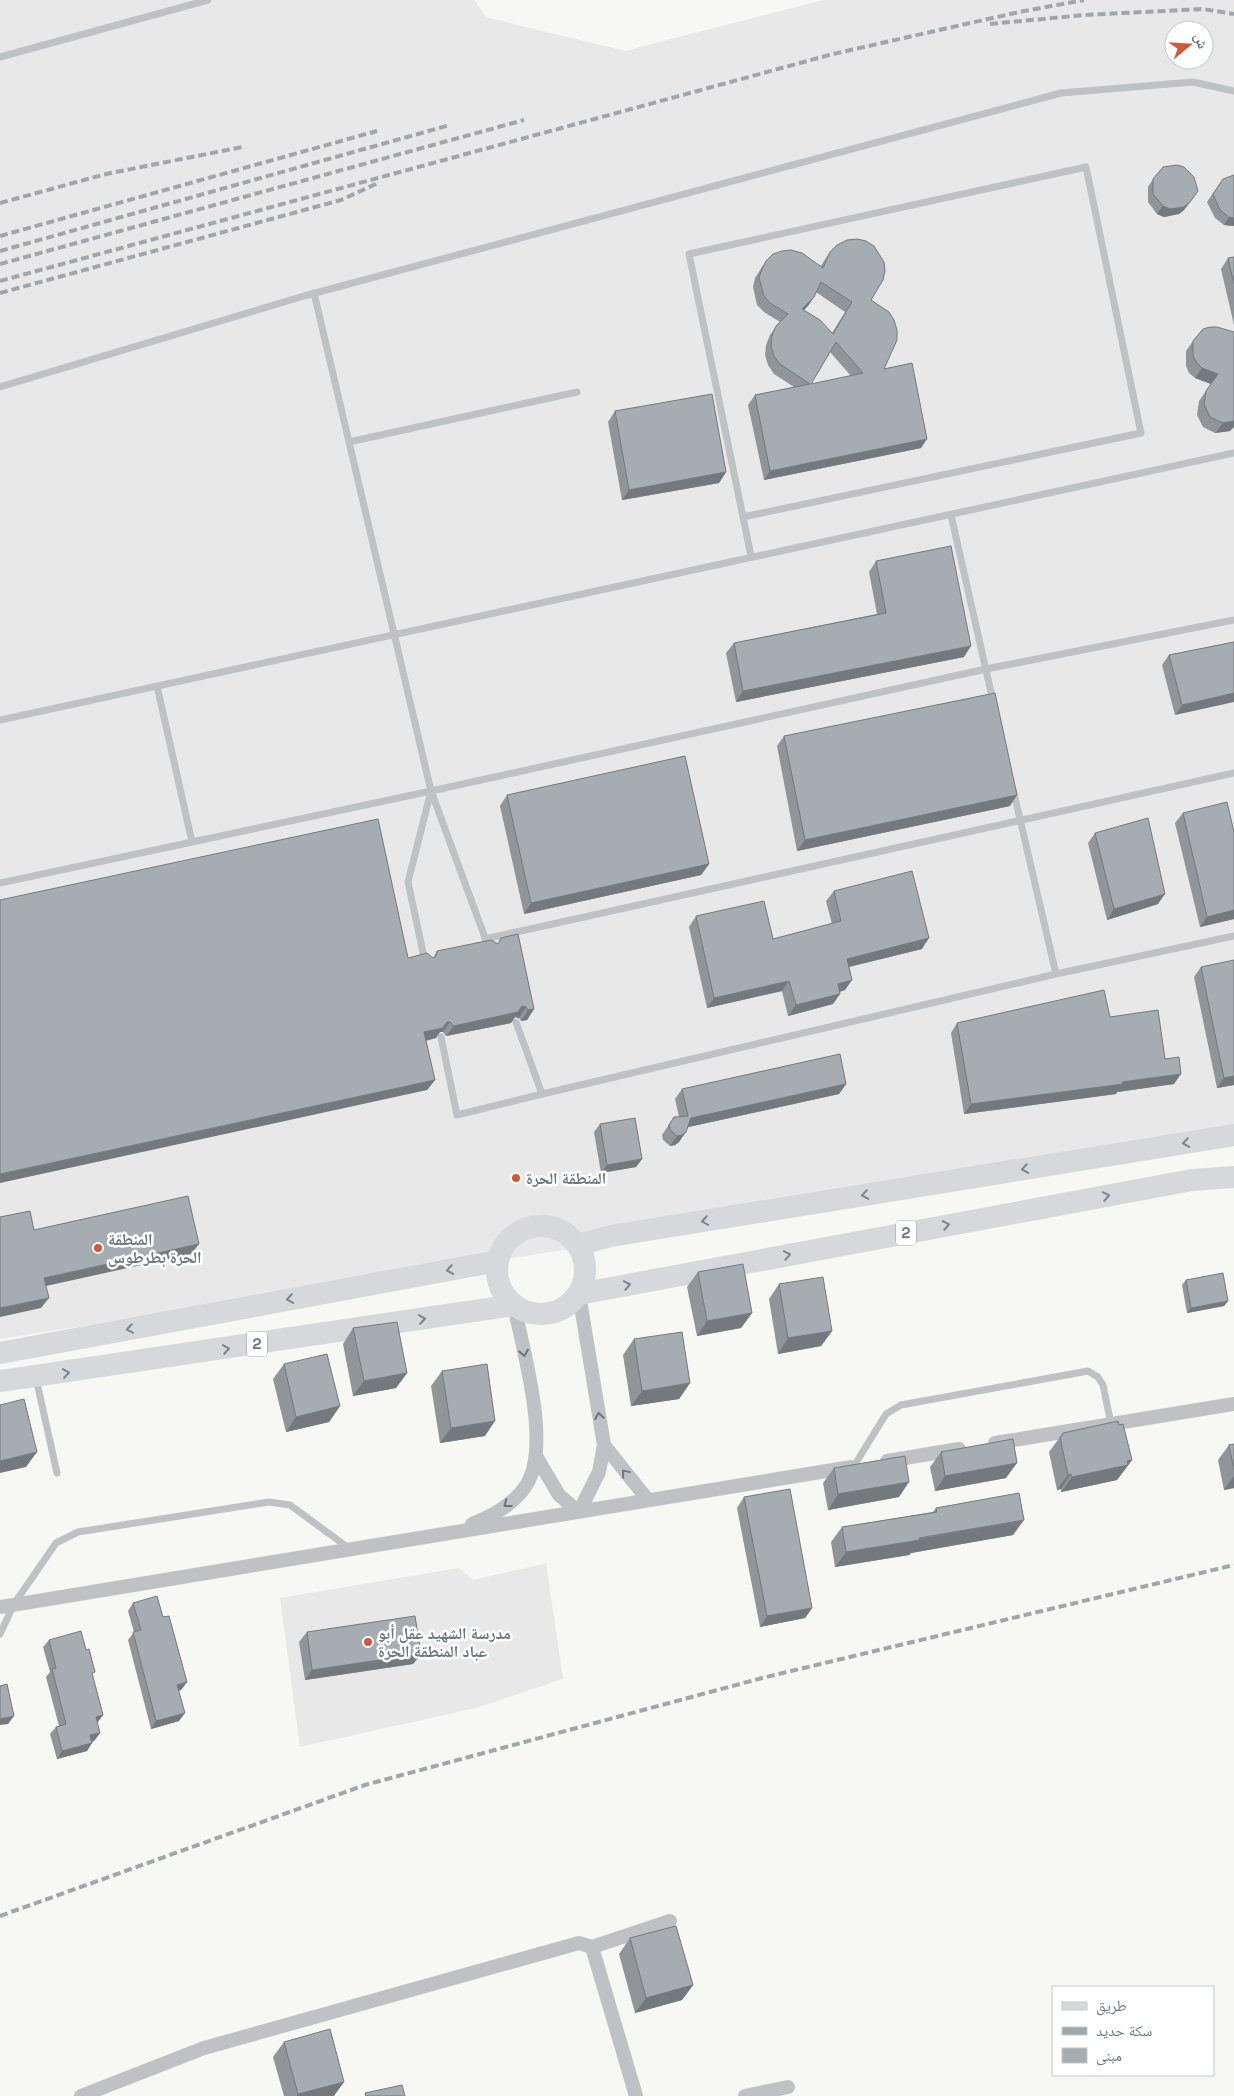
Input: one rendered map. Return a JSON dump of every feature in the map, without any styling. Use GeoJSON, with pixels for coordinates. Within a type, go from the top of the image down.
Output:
{"type":"FeatureCollection","features":[{"type":"Feature","properties":{"kind":"main road"},"geometry":{"type":"LineString","coordinates":[[578,1245],[611,1236],[1234,1135]]}},
{"type":"Feature","properties":{"kind":"main road","name":"2"},"geometry":{"type":"LineString","coordinates":[[579,1294],[1192,1180],[1234,1177]]}},
{"type":"Feature","properties":{"kind":"main road"},"geometry":{"type":"LineString","coordinates":[[540,1226],[554,1228],[568,1234],[578,1245],[585,1261],[585,1278],[579,1294],[567,1306],[554,1313],[534,1313],[514,1305],[503,1293],[498,1278],[498,1261],[503,1247],[513,1236],[525,1228],[540,1226]]}},
{"type":"Feature","properties":{"kind":"main road"},"geometry":{"type":"LineString","coordinates":[[2,1352],[498,1261]]}},
{"type":"Feature","properties":{"kind":"main road","name":"2"},"geometry":{"type":"LineString","coordinates":[[4,1382],[514,1305]]}},
{"type":"Feature","properties":{"kind":"street"},"geometry":{"type":"LineString","coordinates":[[579,1294],[604,1445],[599,1472],[579,1512]]}},
{"type":"Feature","properties":{"kind":"street"},"geometry":{"type":"LineString","coordinates":[[455,1532],[487,1518],[510,1504],[527,1484],[536,1456],[537,1423],[514,1305]]}},
{"type":"Feature","properties":{"kind":"street"},"geometry":{"type":"LineString","coordinates":[[7,1606],[1234,1404]]}},
{"type":"Feature","properties":{"kind":"street"},"geometry":{"type":"LineString","coordinates":[[604,1445],[648,1500]]}},
{"type":"Feature","properties":{"kind":"street"},"geometry":{"type":"LineString","coordinates":[[536,1456],[559,1495],[579,1512]]}},
{"type":"Feature","properties":{"kind":"street"},"geometry":{"type":"LineString","coordinates":[[81,2096],[204,2048],[579,1943],[592,1947],[670,1921]]}},
{"type":"Feature","properties":{"kind":"street"},"geometry":{"type":"LineString","coordinates":[[592,1947],[636,2096]]}},
{"type":"Feature","properties":{"kind":"street"},"geometry":{"type":"LineString","coordinates":[[745,2096],[788,2087]]}},
{"type":"Feature","properties":{"kind":"lane"},"geometry":{"type":"LineString","coordinates":[[0,57],[208,0]]}},
{"type":"Feature","properties":{"kind":"lane"},"geometry":{"type":"LineString","coordinates":[[0,386],[314,293],[1061,93],[1194,82],[1234,91]]}},
{"type":"Feature","properties":{"kind":"lane"},"geometry":{"type":"LineString","coordinates":[[743,517],[1141,433],[1086,168],[689,254],[751,556]]}},
{"type":"Feature","properties":{"kind":"lane"},"geometry":{"type":"LineString","coordinates":[[314,293],[431,791],[489,950]]}},
{"type":"Feature","properties":{"kind":"lane"},"geometry":{"type":"LineString","coordinates":[[349,442],[577,392]]}},
{"type":"Feature","properties":{"kind":"lane"},"geometry":{"type":"LineString","coordinates":[[0,720],[1234,453]]}},
{"type":"Feature","properties":{"kind":"lane"},"geometry":{"type":"LineString","coordinates":[[951,515],[995,706]]}},
{"type":"Feature","properties":{"kind":"lane"},"geometry":{"type":"LineString","coordinates":[[0,883],[431,791],[986,669],[1234,620]]}},
{"type":"Feature","properties":{"kind":"lane"},"geometry":{"type":"LineString","coordinates":[[157,686],[192,842]]}},
{"type":"Feature","properties":{"kind":"lane"},"geometry":{"type":"LineString","coordinates":[[485,939],[1234,774]]}},
{"type":"Feature","properties":{"kind":"lane"},"geometry":{"type":"LineString","coordinates":[[1012,782],[1056,974]]}},
{"type":"Feature","properties":{"kind":"lane"},"geometry":{"type":"LineString","coordinates":[[425,963],[408,882],[431,791]]}},
{"type":"Feature","properties":{"kind":"lane"},"geometry":{"type":"LineString","coordinates":[[441,1037],[457,1115],[1056,974],[1234,936]]}},
{"type":"Feature","properties":{"kind":"lane"},"geometry":{"type":"LineString","coordinates":[[516,1022],[542,1094]]}},
{"type":"Feature","properties":{"kind":"lane"},"geometry":{"type":"LineString","coordinates":[[854,1466],[886,1414],[900,1405],[1088,1371],[1098,1377],[1104,1385],[1111,1424]]}},
{"type":"Feature","properties":{"kind":"lane"},"geometry":{"type":"LineString","coordinates":[[36,1377],[57,1473]]}},
{"type":"Feature","properties":{"kind":"lane"},"geometry":{"type":"LineString","coordinates":[[0,1634],[7,1606],[56,1543],[78,1532],[269,1502],[290,1505],[350,1549]]}},
{"type":"Feature","properties":{"kind":"shaded area"},"geometry":{"type":"Polygon","coordinates":[[[0,0],[474,0],[486,17],[625,51],[823,0],[1234,0],[1234,1144],[0,1339],[0,0]]]}},
{"type":"Feature","properties":{"kind":"shaded area"},"geometry":{"type":"Polygon","coordinates":[[[546,1563],[563,1679],[476,1708],[300,1747],[280,1598],[459,1568],[474,1580],[546,1563]]]}},
{"type":"Feature","properties":{"kind":"building"},"geometry":{"type":"Polygon","coordinates":[[[1177,165],[1184,167],[1194,177],[1198,191],[1184,207],[1170,209],[1163,206],[1153,194],[1153,179],[1163,167],[1177,165]]]}},
{"type":"Feature","properties":{"kind":"building"},"geometry":{"type":"Polygon","coordinates":[[[1234,175],[1234,218],[1229,217],[1220,210],[1213,194],[1223,179],[1234,175]]]}},
{"type":"Feature","properties":{"kind":"building"},"geometry":{"type":"Polygon","coordinates":[[[857,239],[866,241],[874,246],[884,262],[883,280],[871,300],[889,312],[897,330],[897,340],[884,369],[912,363],[927,439],[770,471],[755,395],[810,384],[780,364],[774,356],[771,346],[772,335],[776,326],[788,314],[770,303],[764,296],[759,278],[762,269],[766,261],[773,254],[791,250],[802,253],[823,268],[830,252],[837,245],[847,240],[857,239]],[[821,282],[814,297],[802,309],[820,320],[833,334],[852,302],[821,282]],[[836,342],[811,384],[863,373],[836,342]]]}},
{"type":"Feature","properties":{"kind":"building"},"geometry":{"type":"Polygon","coordinates":[[[1234,257],[1234,284],[1228,258],[1234,257]]]}},
{"type":"Feature","properties":{"kind":"building"},"geometry":{"type":"Polygon","coordinates":[[[1210,327],[1234,332],[1234,421],[1223,423],[1210,417],[1204,404],[1206,391],[1218,374],[1202,368],[1197,363],[1193,356],[1193,341],[1203,329],[1210,327]]]}},
{"type":"Feature","properties":{"kind":"building"},"geometry":{"type":"Polygon","coordinates":[[[712,394],[726,472],[629,490],[615,411],[712,394]]]}},
{"type":"Feature","properties":{"kind":"building"},"geometry":{"type":"Polygon","coordinates":[[[951,546],[971,646],[743,691],[734,643],[886,613],[876,561],[951,546]]]}},
{"type":"Feature","properties":{"kind":"building"},"geometry":{"type":"Polygon","coordinates":[[[1234,642],[1234,693],[1182,705],[1169,655],[1234,642]]]}},
{"type":"Feature","properties":{"kind":"building"},"geometry":{"type":"Polygon","coordinates":[[[995,693],[1017,795],[805,840],[784,736],[995,693]]]}},
{"type":"Feature","properties":{"kind":"building"},"geometry":{"type":"Polygon","coordinates":[[[685,756],[709,864],[531,903],[507,795],[685,756]]]}},
{"type":"Feature","properties":{"kind":"building"},"geometry":{"type":"Polygon","coordinates":[[[1227,802],[1234,832],[1234,910],[1207,917],[1183,813],[1227,802]]]}},
{"type":"Feature","properties":{"kind":"building"},"geometry":{"type":"Polygon","coordinates":[[[1148,818],[1165,894],[1114,909],[1095,833],[1148,818]]]}},
{"type":"Feature","properties":{"kind":"building"},"geometry":{"type":"Polygon","coordinates":[[[378,819],[408,958],[427,953],[433,958],[436,956],[437,951],[491,940],[498,944],[501,938],[518,934],[534,1009],[528,1010],[522,1006],[518,1012],[454,1026],[447,1022],[443,1028],[424,1032],[435,1080],[0,1174],[0,900],[378,819]]]}},
{"type":"Feature","properties":{"kind":"building"},"geometry":{"type":"Polygon","coordinates":[[[912,871],[929,938],[847,959],[852,980],[838,984],[840,994],[796,1005],[789,981],[714,998],[696,916],[764,901],[773,939],[841,921],[834,891],[912,871]]]}},
{"type":"Feature","properties":{"kind":"building"},"geometry":{"type":"Polygon","coordinates":[[[1234,960],[1234,1076],[1224,1078],[1201,967],[1234,960]]]}},
{"type":"Feature","properties":{"kind":"building"},"geometry":{"type":"Polygon","coordinates":[[[1104,990],[1110,1017],[1158,1010],[1165,1059],[1179,1057],[1181,1074],[1122,1082],[1123,1084],[971,1104],[957,1023],[1104,990]]]}},
{"type":"Feature","properties":{"kind":"building"},"geometry":{"type":"Polygon","coordinates":[[[840,1054],[846,1084],[691,1118],[686,1132],[682,1135],[677,1136],[670,1130],[669,1125],[674,1117],[688,1116],[682,1089],[840,1054]]]}},
{"type":"Feature","properties":{"kind":"building"},"geometry":{"type":"Polygon","coordinates":[[[635,1118],[642,1159],[607,1165],[600,1124],[635,1118]]]}},
{"type":"Feature","properties":{"kind":"building"},"geometry":{"type":"Polygon","coordinates":[[[188,1196],[199,1244],[44,1278],[49,1298],[0,1308],[0,1217],[30,1211],[34,1230],[188,1196]]]}},
{"type":"Feature","properties":{"kind":"building"},"geometry":{"type":"Polygon","coordinates":[[[743,1264],[752,1313],[707,1321],[698,1272],[743,1264]]]}},
{"type":"Feature","properties":{"kind":"building"},"geometry":{"type":"Polygon","coordinates":[[[1223,1273],[1228,1301],[1191,1308],[1186,1280],[1223,1273]]]}},
{"type":"Feature","properties":{"kind":"building"},"geometry":{"type":"Polygon","coordinates":[[[823,1277],[832,1331],[788,1338],[779,1284],[823,1277]]]}},
{"type":"Feature","properties":{"kind":"building"},"geometry":{"type":"Polygon","coordinates":[[[397,1322],[407,1373],[364,1381],[353,1328],[397,1322]]]}},
{"type":"Feature","properties":{"kind":"building"},"geometry":{"type":"Polygon","coordinates":[[[682,1332],[690,1383],[642,1391],[634,1339],[682,1332]]]}},
{"type":"Feature","properties":{"kind":"building"},"geometry":{"type":"Polygon","coordinates":[[[327,1354],[340,1406],[296,1417],[284,1364],[327,1354]]]}},
{"type":"Feature","properties":{"kind":"building"},"geometry":{"type":"Polygon","coordinates":[[[487,1364],[495,1421],[451,1428],[442,1371],[487,1364]]]}},
{"type":"Feature","properties":{"kind":"building"},"geometry":{"type":"Polygon","coordinates":[[[24,1399],[37,1452],[0,1461],[0,1405],[24,1399]]]}},
{"type":"Feature","properties":{"kind":"building"},"geometry":{"type":"Polygon","coordinates":[[[1118,1421],[1119,1425],[1123,1424],[1132,1460],[1127,1461],[1128,1465],[1072,1477],[1071,1474],[1068,1475],[1060,1437],[1063,1433],[1118,1421]]]}},
{"type":"Feature","properties":{"kind":"building"},"geometry":{"type":"Polygon","coordinates":[[[1013,1439],[1017,1463],[945,1476],[941,1452],[1013,1439]]]}},
{"type":"Feature","properties":{"kind":"building"},"geometry":{"type":"Polygon","coordinates":[[[1234,1444],[1234,1470],[1229,1445],[1234,1444]]]}},
{"type":"Feature","properties":{"kind":"building"},"geometry":{"type":"Polygon","coordinates":[[[905,1456],[909,1482],[838,1494],[834,1468],[905,1456]]]}},
{"type":"Feature","properties":{"kind":"building"},"geometry":{"type":"Polygon","coordinates":[[[790,1489],[812,1608],[767,1616],[744,1497],[790,1489]]]}},
{"type":"Feature","properties":{"kind":"building"},"geometry":{"type":"Polygon","coordinates":[[[1019,1493],[1024,1520],[846,1552],[842,1527],[937,1512],[936,1508],[1019,1493]]]}},
{"type":"Feature","properties":{"kind":"building"},"geometry":{"type":"Polygon","coordinates":[[[157,1596],[163,1617],[169,1616],[187,1682],[177,1685],[185,1713],[156,1721],[133,1632],[141,1630],[133,1603],[157,1596]]]}},
{"type":"Feature","properties":{"kind":"building"},"geometry":{"type":"Polygon","coordinates":[[[415,1616],[421,1654],[312,1670],[307,1632],[415,1616]]]}},
{"type":"Feature","properties":{"kind":"building"},"geometry":{"type":"Polygon","coordinates":[[[81,1631],[86,1650],[89,1649],[95,1672],[92,1673],[103,1715],[96,1717],[100,1733],[90,1735],[92,1743],[62,1751],[56,1727],[66,1724],[52,1669],[56,1668],[49,1640],[81,1631]]]}},
{"type":"Feature","properties":{"kind":"building"},"geometry":{"type":"Polygon","coordinates":[[[7,1684],[14,1716],[0,1719],[0,1686],[7,1684]]]}},
{"type":"Feature","properties":{"kind":"building"},"geometry":{"type":"Polygon","coordinates":[[[676,1926],[693,1985],[646,1998],[630,1938],[676,1926]]]}},
{"type":"Feature","properties":{"kind":"building"},"geometry":{"type":"Polygon","coordinates":[[[330,2029],[344,2082],[298,2094],[284,2042],[330,2029]]]}},
{"type":"Feature","properties":{"kind":"building"},"geometry":{"type":"Polygon","coordinates":[[[402,2085],[405,2096],[366,2096],[365,2093],[402,2085]]]}},
{"type":"Feature","properties":{"kind":"railway"},"geometry":{"type":"LineString","coordinates":[[0,281],[833,54],[1019,12],[1084,0]]}},
{"type":"Feature","properties":{"kind":"railway"},"geometry":{"type":"LineString","coordinates":[[990,24],[1084,15],[1203,9],[1234,14]]}},
{"type":"Feature","properties":{"kind":"railway"},"geometry":{"type":"LineString","coordinates":[[0,264],[524,120]]}},
{"type":"Feature","properties":{"kind":"railway"},"geometry":{"type":"LineString","coordinates":[[0,251],[450,125]]}},
{"type":"Feature","properties":{"kind":"railway"},"geometry":{"type":"LineString","coordinates":[[0,236],[377,131]]}},
{"type":"Feature","properties":{"kind":"railway"},"geometry":{"type":"LineString","coordinates":[[0,203],[106,174],[242,147]]}},
{"type":"Feature","properties":{"kind":"railway"},"geometry":{"type":"LineString","coordinates":[[0,293],[341,200],[378,183]]}},
{"type":"Feature","properties":{"kind":"railway"},"geometry":{"type":"LineString","coordinates":[[0,1916],[365,1785],[762,1678],[1234,1565]]}},
{"type":"Feature","properties":{"kind":"place","name":"المنطقة الحرة"},"geometry":{"type":"Point","coordinates":[516,1178]}},
{"type":"Feature","properties":{"kind":"place","name":"المنطقة الحرة بطرطوس"},"geometry":{"type":"Point","coordinates":[98,1248]}},
{"type":"Feature","properties":{"kind":"place","name":"مدرسة الشهيد عقل أبو عباد المنطقة الحرة"},"geometry":{"type":"Point","coordinates":[368,1642]}}]}
